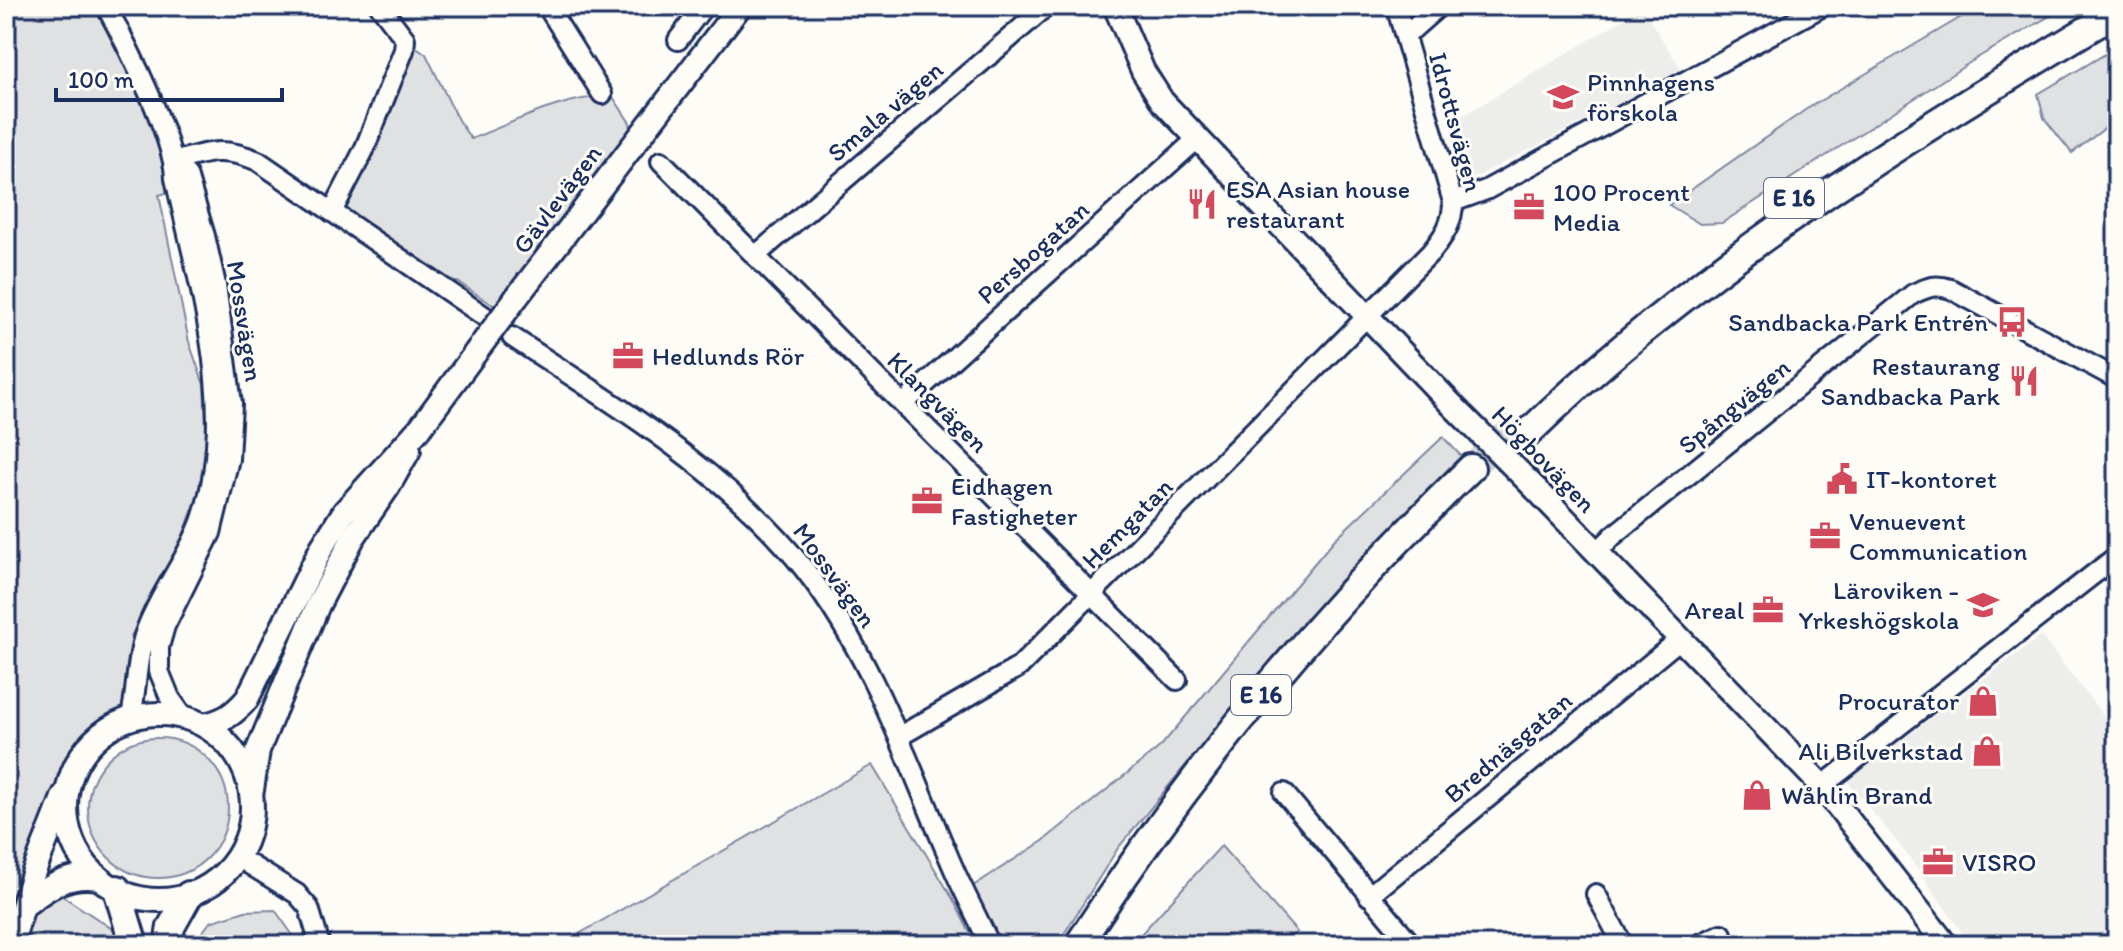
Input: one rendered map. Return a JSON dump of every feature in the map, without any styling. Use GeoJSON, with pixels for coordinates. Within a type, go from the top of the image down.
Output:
{"type":"FeatureCollection","features":[{"type":"Feature","properties":{"kind":"highway","name":"E 16"},"geometry":{"type":"LineString","coordinates":[[2097,6],[1828,174],[1698,267],[1576,367],[1522,429],[1706,280],[1836,185],[2117,12]]}},
{"type":"Feature","properties":{"kind":"highway","name":"E 16"},"geometry":{"type":"LineString","coordinates":[[1078,945],[1149,841],[1246,714],[1388,552],[1477,473],[1295,675],[1205,792],[1097,945]]}},
{"type":"Feature","properties":{"kind":"highway"},"geometry":{"type":"LineString","coordinates":[[108,883],[134,945]]}},
{"type":"Feature","properties":{"kind":"highway"},"geometry":{"type":"LineString","coordinates":[[168,945],[171,927],[189,895]]}},
{"type":"Feature","properties":{"kind":"main road","name":"Gävlevägen"},"geometry":{"type":"LineString","coordinates":[[204,725],[222,721],[235,713],[247,699],[322,547],[344,512],[420,428],[740,6]]}},
{"type":"Feature","properties":{"kind":"main road","name":"Högbovägen"},"geometry":{"type":"LineString","coordinates":[[1115,6],[1143,71],[1162,101],[1822,786],[1946,945]]}},
{"type":"Feature","properties":{"kind":"main road","name":"Gävlevägen"},"geometry":{"type":"LineString","coordinates":[[251,794],[258,750],[318,605],[353,538],[388,487],[420,428]]}},
{"type":"Feature","properties":{"kind":"main road"},"geometry":{"type":"LineString","coordinates":[[11,945],[33,874],[71,775],[85,750],[98,736],[131,717],[182,715],[204,725],[227,743],[241,761],[251,794],[248,826],[236,856],[223,873],[207,886],[171,900],[133,899],[108,883],[80,856],[69,828],[66,802],[71,775]]}},
{"type":"Feature","properties":{"kind":"main road"},"geometry":{"type":"LineString","coordinates":[[26,904],[51,884],[68,877],[108,883]]}},
{"type":"Feature","properties":{"kind":"street","name":"Mossvägen"},"geometry":{"type":"LineString","coordinates":[[106,6],[152,103],[174,162],[187,175],[216,285],[232,404],[229,459],[211,533],[145,634],[131,717]]}},
{"type":"Feature","properties":{"kind":"street"},"geometry":{"type":"LineString","coordinates":[[332,212],[364,150],[404,50],[405,39],[380,6]]}},
{"type":"Feature","properties":{"kind":"street"},"geometry":{"type":"LineString","coordinates":[[547,6],[602,94]]}},
{"type":"Feature","properties":{"kind":"street"},"geometry":{"type":"LineString","coordinates":[[678,40],[704,6]]}},
{"type":"Feature","properties":{"kind":"street","name":"Smala vägen"},"geometry":{"type":"LineString","coordinates":[[755,256],[1047,6]]}},
{"type":"Feature","properties":{"kind":"street","name":"Idrottsvägen"},"geometry":{"type":"LineString","coordinates":[[1368,317],[1445,234],[1451,223],[1453,202],[1396,6]]}},
{"type":"Feature","properties":{"kind":"street"},"geometry":{"type":"LineString","coordinates":[[1405,36],[1439,6]]}},
{"type":"Feature","properties":{"kind":"street"},"geometry":{"type":"LineString","coordinates":[[1453,202],[1486,190],[1823,6]]}},
{"type":"Feature","properties":{"kind":"street","name":"Persbogatan"},"geometry":{"type":"LineString","coordinates":[[903,404],[1197,139]]}},
{"type":"Feature","properties":{"kind":"street"},"geometry":{"type":"LineString","coordinates":[[174,162],[201,154],[223,151],[240,153],[281,175],[487,318]]}},
{"type":"Feature","properties":{"kind":"street","name":"Klangvägen"},"geometry":{"type":"LineString","coordinates":[[661,161],[1177,680]]}},
{"type":"Feature","properties":{"kind":"street","name":"Spångvägen"},"geometry":{"type":"LineString","coordinates":[[1596,553],[1614,535],[1913,294],[1927,287],[1937,285],[1951,289],[2117,379]]}},
{"type":"Feature","properties":{"kind":"street","name":"Hemgatan"},"geometry":{"type":"LineString","coordinates":[[900,736],[1019,667],[1368,317]]}},
{"type":"Feature","properties":{"kind":"street","name":"Mossvägen"},"geometry":{"type":"LineString","coordinates":[[512,337],[665,439],[720,482],[776,536],[806,571],[855,647],[900,736],[956,873],[990,945]]}},
{"type":"Feature","properties":{"kind":"street"},"geometry":{"type":"LineString","coordinates":[[1822,786],[2117,556]]}},
{"type":"Feature","properties":{"kind":"street","name":"Mossvägen"},"geometry":{"type":"LineString","coordinates":[[182,577],[159,647],[162,679],[182,715]]}},
{"type":"Feature","properties":{"kind":"street","name":"Brednäsgatan"},"geometry":{"type":"LineString","coordinates":[[1369,896],[1680,639]]}},
{"type":"Feature","properties":{"kind":"street"},"geometry":{"type":"LineString","coordinates":[[1284,793],[1412,945]]}},
{"type":"Feature","properties":{"kind":"street"},"geometry":{"type":"LineString","coordinates":[[236,856],[297,894],[309,908],[320,945]]}},
{"type":"Feature","properties":{"kind":"street"},"geometry":{"type":"LineString","coordinates":[[1596,894],[1623,945]]}},
{"type":"Feature","properties":{"kind":"street"},"geometry":{"type":"LineString","coordinates":[[1698,945],[1722,934]]}},
{"type":"Feature","properties":{"kind":"shaded area"},"geometry":{"type":"Polygon","coordinates":[[[6,6],[106,6],[117,25],[177,190],[159,195],[189,342],[204,385],[207,445],[198,495],[176,555],[131,636],[145,634],[131,717],[98,736],[77,762],[34,877],[123,936],[121,945],[6,945],[6,6]]]}},
{"type":"Feature","properties":{"kind":"shaded area"},"geometry":{"type":"Polygon","coordinates":[[[1980,6],[2067,6],[1977,58],[1722,223],[1700,224],[1669,205],[1808,108],[1980,6]]]}},
{"type":"Feature","properties":{"kind":"shaded area","name":"Pinnhagens förskola"},"geometry":{"type":"Polygon","coordinates":[[[1642,8],[1682,70],[1470,180],[1451,123],[1642,8]]]}},
{"type":"Feature","properties":{"kind":"shaded area"},"geometry":{"type":"Polygon","coordinates":[[[405,39],[426,54],[458,120],[471,139],[540,111],[596,97],[613,97],[630,123],[635,142],[505,313],[458,282],[441,286],[332,212],[405,39]]]}},
{"type":"Feature","properties":{"kind":"shaded area"},"geometry":{"type":"Polygon","coordinates":[[[2117,47],[2117,119],[2072,153],[2044,118],[2038,94],[2117,47]]]}},
{"type":"Feature","properties":{"kind":"shaded area"},"geometry":{"type":"Polygon","coordinates":[[[1443,437],[1461,456],[1354,567],[1181,771],[1118,848],[1057,945],[1002,945],[973,886],[1043,841],[1161,746],[1334,540],[1443,437]]]}},
{"type":"Feature","properties":{"kind":"shaded area"},"geometry":{"type":"Polygon","coordinates":[[[2041,636],[2117,733],[2117,945],[1971,945],[1906,853],[1847,781],[2041,636]]]}},
{"type":"Feature","properties":{"kind":"shaded area"},"geometry":{"type":"Polygon","coordinates":[[[158,738],[185,743],[208,758],[223,781],[228,808],[223,835],[208,858],[185,873],[158,878],[131,873],[108,858],[93,835],[88,808],[93,781],[108,758],[131,743],[158,738]]]}},
{"type":"Feature","properties":{"kind":"shaded area"},"geometry":{"type":"Polygon","coordinates":[[[872,765],[953,899],[976,945],[560,945],[872,765]]]}},
{"type":"Feature","properties":{"kind":"shaded area"},"geometry":{"type":"Polygon","coordinates":[[[1221,846],[1297,932],[1278,945],[1131,945],[1221,846]]]}},
{"type":"Feature","properties":{"kind":"shaded area"},"geometry":{"type":"Polygon","coordinates":[[[275,910],[292,934],[291,945],[193,945],[210,922],[245,911],[275,910]]]}},
{"type":"Feature","properties":{"kind":"tunnel"},"geometry":{"type":"LineString","coordinates":[[1471,468],[1517,424]]}},
{"type":"Feature","properties":{"kind":"place","name":"Pinnhagens förskola"},"geometry":{"type":"Point","coordinates":[1563,97]}},
{"type":"Feature","properties":{"kind":"place","name":"ESA Asian house restaurant"},"geometry":{"type":"Point","coordinates":[1202,204]}},
{"type":"Feature","properties":{"kind":"place","name":"100 Procent Media"},"geometry":{"type":"Point","coordinates":[1529,207]}},
{"type":"Feature","properties":{"kind":"place","name":"Sandbacka Park Entrén"},"geometry":{"type":"Point","coordinates":[2012,322]}},
{"type":"Feature","properties":{"kind":"place","name":"Hedlunds Rör"},"geometry":{"type":"Point","coordinates":[628,356]}},
{"type":"Feature","properties":{"kind":"place","name":"Restaurang Sandbacka Park"},"geometry":{"type":"Point","coordinates":[2024,381]}},
{"type":"Feature","properties":{"kind":"place","name":"IT-kontoret"},"geometry":{"type":"Point","coordinates":[1842,479]}},
{"type":"Feature","properties":{"kind":"place","name":"Eidhagen Fastigheter"},"geometry":{"type":"Point","coordinates":[927,501]}},
{"type":"Feature","properties":{"kind":"place","name":"Venuevent Communication"},"geometry":{"type":"Point","coordinates":[1825,536]}},
{"type":"Feature","properties":{"kind":"place","name":"Läroviken - Yrkeshögskola"},"geometry":{"type":"Point","coordinates":[1983,605]}},
{"type":"Feature","properties":{"kind":"place","name":"Areal"},"geometry":{"type":"Point","coordinates":[1768,610]}},
{"type":"Feature","properties":{"kind":"place","name":"Procurator"},"geometry":{"type":"Point","coordinates":[1983,701]}},
{"type":"Feature","properties":{"kind":"place","name":"Ali Bilverkstad"},"geometry":{"type":"Point","coordinates":[1987,751]}},
{"type":"Feature","properties":{"kind":"place","name":"Wåhlin Brand"},"geometry":{"type":"Point","coordinates":[1757,795]}},
{"type":"Feature","properties":{"kind":"place","name":"VISRO"},"geometry":{"type":"Point","coordinates":[1938,862]}}]}
